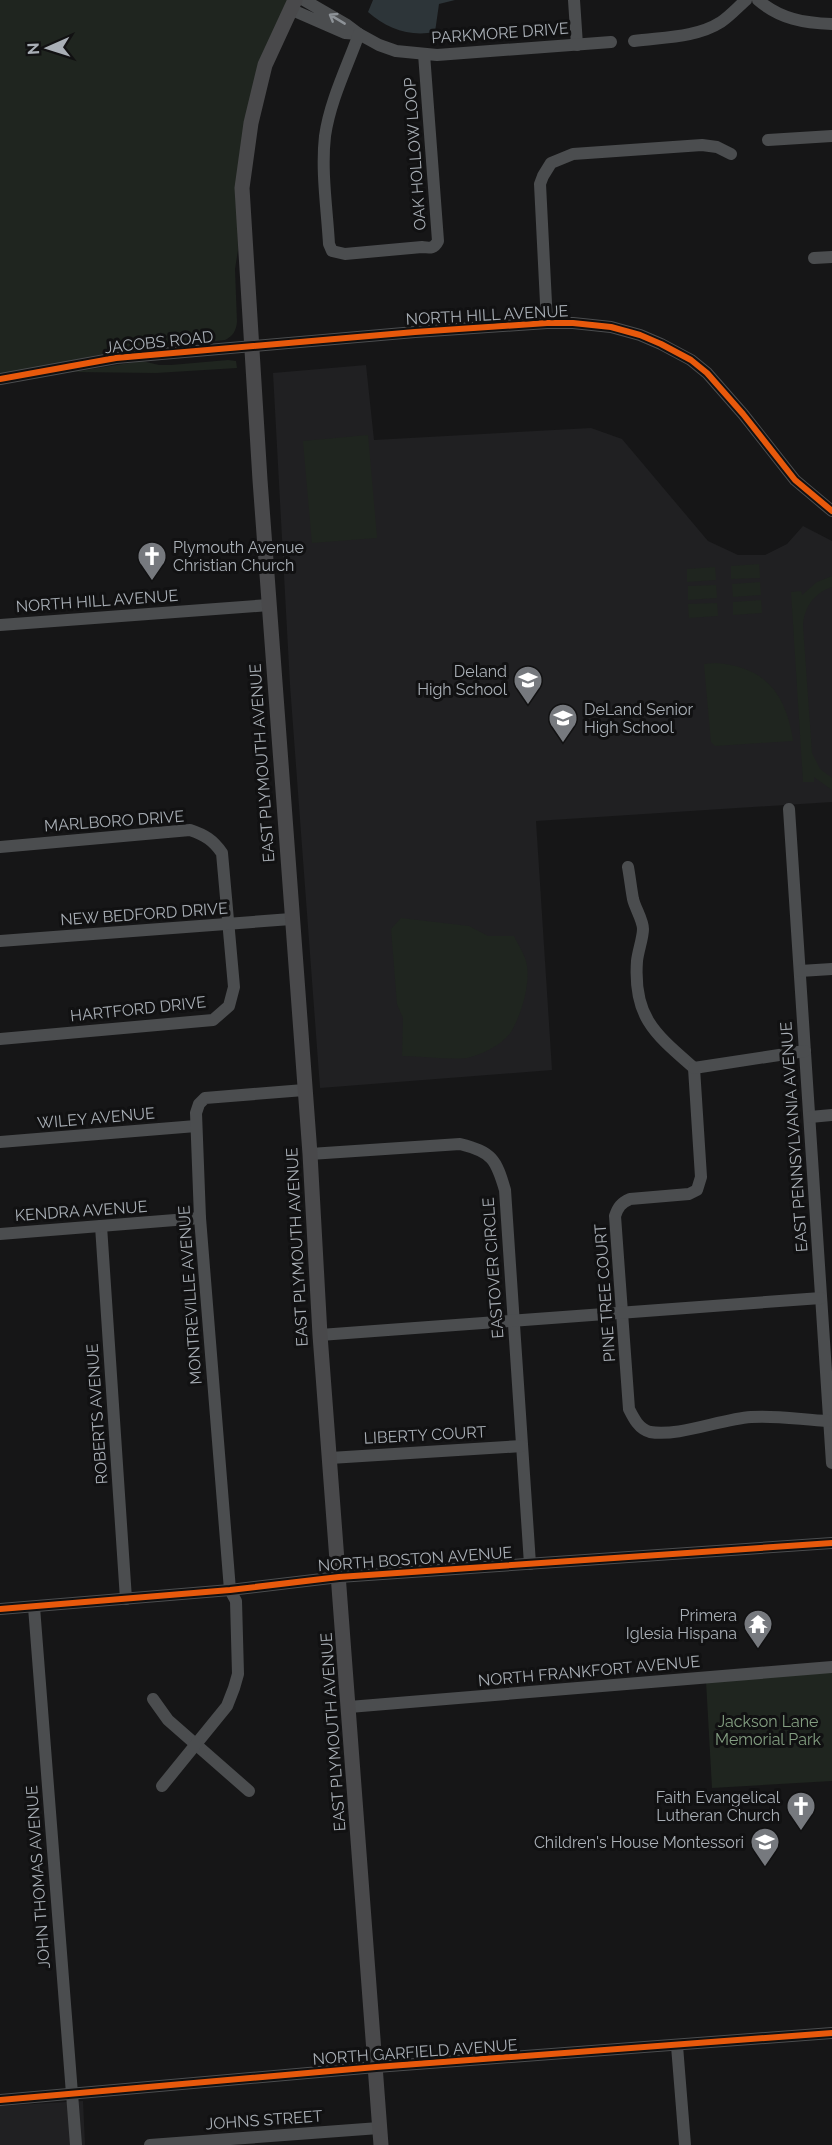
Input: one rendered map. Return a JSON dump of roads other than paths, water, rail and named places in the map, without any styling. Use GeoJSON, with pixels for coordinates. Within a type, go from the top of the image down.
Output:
{"type":"FeatureCollection","features":[{"type":"Feature","properties":{"kind":"main road","name":"EAST PLYMOUTH AVENUE"},"geometry":{"type":"LineString","coordinates":[[292,4],[266,65],[251,123],[242,188],[250,347],[310,1154],[320,1335],[381,2145]]}},
{"type":"Feature","properties":{"kind":"street","name":"PARKMORE DRIVE"},"geometry":{"type":"LineString","coordinates":[[304,0],[379,45],[411,54],[467,54],[611,42]]}},
{"type":"Feature","properties":{"kind":"street"},"geometry":{"type":"LineString","coordinates":[[574,0],[577,45]]}},
{"type":"Feature","properties":{"kind":"street"},"geometry":{"type":"LineString","coordinates":[[634,41],[706,30],[721,22],[746,0]]}},
{"type":"Feature","properties":{"kind":"street"},"geometry":{"type":"LineString","coordinates":[[758,0],[783,16],[805,23],[832,24]]}},
{"type":"Feature","properties":{"kind":"street","name":"PARKMORE DRIVE"},"geometry":{"type":"LineString","coordinates":[[292,4],[345,33],[359,34]]}},
{"type":"Feature","properties":{"kind":"street","name":"OAK HOLLOW LOOP"},"geometry":{"type":"LineString","coordinates":[[359,34],[333,104],[325,136],[329,244],[332,251],[338,253],[436,246],[438,241],[424,54]]}},
{"type":"Feature","properties":{"kind":"street"},"geometry":{"type":"LineString","coordinates":[[768,140],[832,136]]}},
{"type":"Feature","properties":{"kind":"street"},"geometry":{"type":"LineString","coordinates":[[547,323],[540,184],[551,163],[573,154],[702,145],[717,147],[731,154]]}},
{"type":"Feature","properties":{"kind":"street"},"geometry":{"type":"LineString","coordinates":[[814,258],[832,257]]}},
{"type":"Feature","properties":{"kind":"street","name":"NORTH HILL AVENUE"},"geometry":{"type":"LineString","coordinates":[[250,347],[547,323],[573,323],[621,330],[650,339],[691,360],[722,388],[795,480],[832,511]]}},
{"type":"Feature","properties":{"kind":"street","name":"JACOBS ROAD"},"geometry":{"type":"LineString","coordinates":[[0,379],[116,358],[250,347]]}},
{"type":"Feature","properties":{"kind":"street","name":"NORTH HILL AVENUE"},"geometry":{"type":"LineString","coordinates":[[0,625],[269,605]]}},
{"type":"Feature","properties":{"kind":"street","name":"EAST PENNSYLVANIA AVENUE"},"geometry":{"type":"LineString","coordinates":[[789,809],[821,1298],[827,1312],[832,1463]]}},
{"type":"Feature","properties":{"kind":"street","name":"MARLBORO DRIVE"},"geometry":{"type":"LineString","coordinates":[[0,847],[190,830],[203,834],[213,840],[222,853],[230,925]]}},
{"type":"Feature","properties":{"kind":"street"},"geometry":{"type":"LineString","coordinates":[[628,867],[634,900],[643,929],[637,957],[636,982],[639,1003],[647,1021],[672,1049],[694,1068],[805,1051]]}},
{"type":"Feature","properties":{"kind":"street","name":"NEW BEDFORD DRIVE"},"geometry":{"type":"LineString","coordinates":[[0,941],[291,919]]}},
{"type":"Feature","properties":{"kind":"street","name":"HARTFORD DRIVE"},"geometry":{"type":"LineString","coordinates":[[0,1039],[213,1020],[229,1006],[234,987],[230,925]]}},
{"type":"Feature","properties":{"kind":"street"},"geometry":{"type":"LineString","coordinates":[[800,971],[832,969]]}},
{"type":"Feature","properties":{"kind":"street","name":"PINE TREE COURT"},"geometry":{"type":"LineString","coordinates":[[694,1068],[701,1177],[697,1190],[689,1194],[630,1199],[618,1207],[615,1216],[630,1409],[641,1427],[649,1431],[669,1432],[750,1417],[829,1421]]}},
{"type":"Feature","properties":{"kind":"street","name":"MONTREVILLE AVENUE"},"geometry":{"type":"LineString","coordinates":[[162,1786],[227,1706],[238,1674],[236,1601],[230,1590],[200,1218],[196,1113],[199,1104],[205,1098],[304,1090]]}},
{"type":"Feature","properties":{"kind":"street"},"geometry":{"type":"LineString","coordinates":[[810,1117],[832,1115]]}},
{"type":"Feature","properties":{"kind":"street","name":"WILEY AVENUE"},"geometry":{"type":"LineString","coordinates":[[0,1142],[196,1126]]}},
{"type":"Feature","properties":{"kind":"street","name":"EASTOVER CIRCLE"},"geometry":{"type":"LineString","coordinates":[[310,1154],[460,1144],[481,1149],[492,1158],[500,1174],[504,1190],[530,1564]]}},
{"type":"Feature","properties":{"kind":"street","name":"KENDRA AVENUE"},"geometry":{"type":"LineString","coordinates":[[0,1234],[200,1218]]}},
{"type":"Feature","properties":{"kind":"street","name":"ROBERTS AVENUE"},"geometry":{"type":"LineString","coordinates":[[101,1226],[126,1599]]}},
{"type":"Feature","properties":{"kind":"street"},"geometry":{"type":"LineString","coordinates":[[320,1335],[821,1298]]}},
{"type":"Feature","properties":{"kind":"street","name":"LIBERTY COURT"},"geometry":{"type":"LineString","coordinates":[[330,1458],[522,1446]]}},
{"type":"Feature","properties":{"kind":"street","name":"NORTH BOSTON AVENUE"},"geometry":{"type":"LineString","coordinates":[[0,1609],[230,1590],[339,1576],[832,1542]]}},
{"type":"Feature","properties":{"kind":"street","name":"JOHN THOMAS AVENUE"},"geometry":{"type":"LineString","coordinates":[[34,1607],[76,2145]]}},
{"type":"Feature","properties":{"kind":"street","name":"NORTH FRANKFORT AVENUE"},"geometry":{"type":"LineString","coordinates":[[349,1707],[832,1667]]}},
{"type":"Feature","properties":{"kind":"street"},"geometry":{"type":"LineString","coordinates":[[153,1700],[168,1720],[249,1791]]}},
{"type":"Feature","properties":{"kind":"street","name":"NORTH GARFIELD AVENUE"},"geometry":{"type":"LineString","coordinates":[[0,2100],[376,2067],[832,2033]]}},
{"type":"Feature","properties":{"kind":"street"},"geometry":{"type":"LineString","coordinates":[[677,2046],[685,2145]]}},
{"type":"Feature","properties":{"kind":"street","name":"JOHNS STREET"},"geometry":{"type":"LineString","coordinates":[[150,2145],[380,2128]]}},
{"type":"Feature","properties":{"kind":"place","name":"Plymouth Avenue Christian Church"},"geometry":{"type":"Point","coordinates":[152,582]}},
{"type":"Feature","properties":{"kind":"place","name":"Deland High School"},"geometry":{"type":"Point","coordinates":[528,706]}},
{"type":"Feature","properties":{"kind":"place","name":"DeLand Senior High School"},"geometry":{"type":"Point","coordinates":[563,744]}},
{"type":"Feature","properties":{"kind":"place","name":"Primera Iglesia Hispana"},"geometry":{"type":"Point","coordinates":[758,1650]}},
{"type":"Feature","properties":{"kind":"place","name":"Faith Evangelical Lutheran Church"},"geometry":{"type":"Point","coordinates":[801,1832]}},
{"type":"Feature","properties":{"kind":"place","name":"Children's House Montessori"},"geometry":{"type":"Point","coordinates":[765,1868]}},
{"type":"Feature","properties":{"kind":"park label","name":"Jackson Lane Memorial Park"},"geometry":{"type":"Point","coordinates":[768,1730]}}]}
